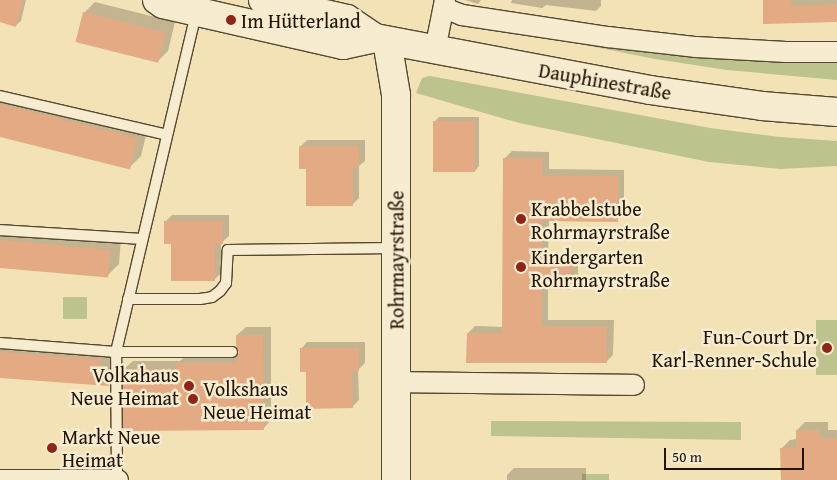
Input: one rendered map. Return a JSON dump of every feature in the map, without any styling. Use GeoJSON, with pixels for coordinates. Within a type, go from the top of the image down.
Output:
{"type":"FeatureCollection","features":[{"type":"Feature","properties":{"kind":"main road","name":"Dauphinestraße"},"geometry":{"type":"LineString","coordinates":[[157,0],[163,4],[196,12],[344,45],[381,40],[650,90],[762,106],[837,112]]}},
{"type":"Feature","properties":{"kind":"main road","name":"Dauphinestraße"},"geometry":{"type":"LineString","coordinates":[[263,0],[347,19],[381,40]]}},
{"type":"Feature","properties":{"kind":"main road","name":"Rohrmayrstraße"},"geometry":{"type":"LineString","coordinates":[[381,40],[396,95],[396,480]]}},
{"type":"Feature","properties":{"kind":"street"},"geometry":{"type":"LineString","coordinates":[[435,50],[444,4],[462,15],[608,37],[696,47],[786,52],[837,52]]}},
{"type":"Feature","properties":{"kind":"street"},"geometry":{"type":"LineString","coordinates":[[396,382],[634,385]]}},
{"type":"Feature","properties":{"kind":"street"},"geometry":{"type":"LineString","coordinates":[[0,480],[118,480]]}},
{"type":"Feature","properties":{"kind":"lane"},"geometry":{"type":"LineString","coordinates":[[118,480],[116,352],[196,12]]}},
{"type":"Feature","properties":{"kind":"lane"},"geometry":{"type":"LineString","coordinates":[[0,96],[167,135]]}},
{"type":"Feature","properties":{"kind":"lane"},"geometry":{"type":"LineString","coordinates":[[0,230],[142,239]]}},
{"type":"Feature","properties":{"kind":"lane"},"geometry":{"type":"LineString","coordinates":[[128,299],[200,299],[212,297],[220,292],[226,283],[228,250],[396,248]]}},
{"type":"Feature","properties":{"kind":"lane"},"geometry":{"type":"LineString","coordinates":[[0,343],[116,352],[232,352]]}},
{"type":"Feature","properties":{"kind":"green space"},"geometry":{"type":"Polygon","coordinates":[[[459,20],[837,62],[837,80],[727,70],[655,59],[459,20]]]}},
{"type":"Feature","properties":{"kind":"green space"},"geometry":{"type":"Polygon","coordinates":[[[430,76],[710,128],[780,137],[837,141],[837,166],[781,169],[709,162],[519,123],[416,93],[422,78],[430,76]]]}},
{"type":"Feature","properties":{"kind":"green space"},"geometry":{"type":"Polygon","coordinates":[[[63,297],[87,297],[87,319],[63,319],[63,297]]]}},
{"type":"Feature","properties":{"kind":"green space","name":"Fun-Court Dr. Karl-Renner-Schule"},"geometry":{"type":"Polygon","coordinates":[[[816,320],[837,320],[837,375],[816,375],[816,320]]]}},
{"type":"Feature","properties":{"kind":"green space"},"geometry":{"type":"Polygon","coordinates":[[[491,421],[741,422],[741,440],[491,436],[491,421]]]}},
{"type":"Feature","properties":{"kind":"green space"},"geometry":{"type":"Polygon","coordinates":[[[582,474],[609,474],[609,480],[582,480],[582,474]]]}},
{"type":"Feature","properties":{"kind":"building"},"geometry":{"type":"Polygon","coordinates":[[[0,0],[23,0],[16,27],[0,22],[0,0]]]}},
{"type":"Feature","properties":{"kind":"building"},"geometry":{"type":"Polygon","coordinates":[[[763,0],[791,0],[791,6],[837,4],[837,22],[763,24],[763,0]]]}},
{"type":"Feature","properties":{"kind":"building"},"geometry":{"type":"Polygon","coordinates":[[[83,12],[165,33],[158,63],[76,42],[83,12]]]}},
{"type":"Feature","properties":{"kind":"building"},"geometry":{"type":"Polygon","coordinates":[[[0,104],[138,138],[130,169],[0,137],[0,104]]]}},
{"type":"Feature","properties":{"kind":"building"},"geometry":{"type":"Polygon","coordinates":[[[433,121],[475,121],[475,172],[433,172],[433,121]]]}},
{"type":"Feature","properties":{"kind":"building"},"geometry":{"type":"Polygon","coordinates":[[[299,146],[359,146],[359,168],[353,168],[353,206],[306,206],[306,169],[299,169],[299,146]]]}},
{"type":"Feature","properties":{"kind":"building"},"geometry":{"type":"Polygon","coordinates":[[[503,158],[543,158],[543,176],[618,176],[618,222],[542,221],[542,265],[572,265],[571,290],[542,289],[542,326],[607,327],[607,363],[466,363],[467,333],[502,333],[503,158]]]}},
{"type":"Feature","properties":{"kind":"building"},"geometry":{"type":"Polygon","coordinates":[[[164,221],[223,221],[223,244],[215,244],[215,281],[171,281],[171,244],[164,244],[164,221]]]}},
{"type":"Feature","properties":{"kind":"building"},"geometry":{"type":"Polygon","coordinates":[[[0,240],[111,250],[108,278],[0,268],[0,240]]]}},
{"type":"Feature","properties":{"kind":"building","name":"Volkshaus Neue Heimat"},"geometry":{"type":"Polygon","coordinates":[[[236,335],[263,335],[264,430],[123,431],[123,369],[176,369],[176,363],[236,363],[239,352],[236,346],[236,335]]]}},
{"type":"Feature","properties":{"kind":"building"},"geometry":{"type":"Polygon","coordinates":[[[300,348],[359,348],[359,371],[352,371],[353,408],[306,409],[306,372],[300,372],[300,348]]]}},
{"type":"Feature","properties":{"kind":"building"},"geometry":{"type":"Polygon","coordinates":[[[0,352],[100,359],[100,369],[109,369],[109,386],[0,378],[0,352]]]}},
{"type":"Feature","properties":{"kind":"building"},"geometry":{"type":"Polygon","coordinates":[[[796,430],[820,430],[820,438],[837,438],[837,480],[781,480],[780,448],[796,447],[796,430]]]}},
{"type":"Feature","properties":{"kind":"place","name":"Im Hütterland"},"geometry":{"type":"Point","coordinates":[231,20]}},
{"type":"Feature","properties":{"kind":"place","name":"Krabbelstube Rohrmayrstraße"},"geometry":{"type":"Point","coordinates":[521,219]}},
{"type":"Feature","properties":{"kind":"place","name":"Kindergarten Rohrmayrstraße"},"geometry":{"type":"Point","coordinates":[521,267]}},
{"type":"Feature","properties":{"kind":"place","name":"Fun-Court Dr. Karl-Renner-Schule"},"geometry":{"type":"Point","coordinates":[827,348]}},
{"type":"Feature","properties":{"kind":"place","name":"Volkahaus Neue Heimat"},"geometry":{"type":"Point","coordinates":[189,386]}},
{"type":"Feature","properties":{"kind":"place","name":"Volkshaus Neue Heimat"},"geometry":{"type":"Point","coordinates":[193,399]}},
{"type":"Feature","properties":{"kind":"place","name":"Markt Neue Heimat"},"geometry":{"type":"Point","coordinates":[52,448]}}]}
